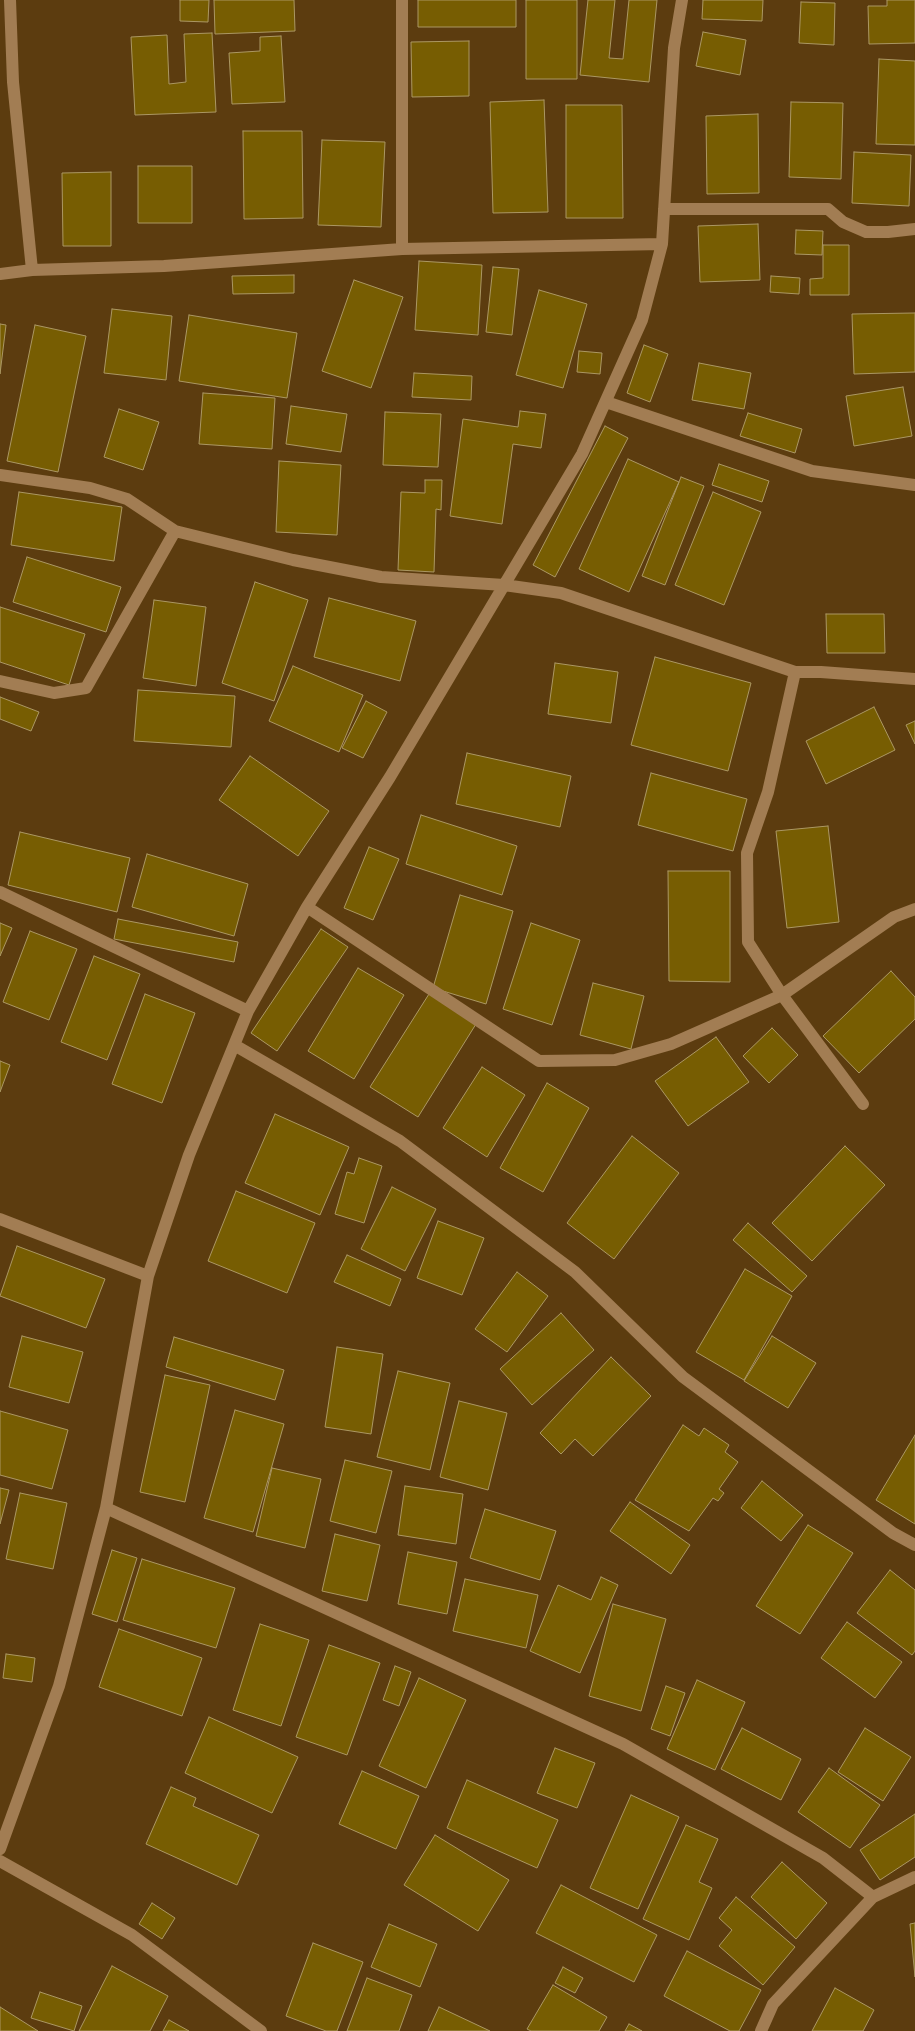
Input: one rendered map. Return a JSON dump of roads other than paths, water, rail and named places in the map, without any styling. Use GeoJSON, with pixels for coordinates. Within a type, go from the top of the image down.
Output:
{"type":"FeatureCollection","features":[{"type":"Feature","properties":{"kind":"street"},"geometry":{"type":"LineString","coordinates":[[10,0],[13,82],[32,270]]}},
{"type":"Feature","properties":{"kind":"street"},"geometry":{"type":"LineString","coordinates":[[402,0],[402,249]]}},
{"type":"Feature","properties":{"kind":"street"},"geometry":{"type":"LineString","coordinates":[[0,1849],[59,1686],[106,1508],[148,1276],[189,1155],[236,1046],[248,1011],[307,907],[390,777],[582,454],[642,320],[662,244],[674,48],[682,0]]}},
{"type":"Feature","properties":{"kind":"street"},"geometry":{"type":"LineString","coordinates":[[664,209],[828,209],[843,222],[866,232],[915,229]]}},
{"type":"Feature","properties":{"kind":"street"},"geometry":{"type":"LineString","coordinates":[[0,274],[32,270],[164,266],[402,249],[662,244]]}},
{"type":"Feature","properties":{"kind":"street"},"geometry":{"type":"LineString","coordinates":[[606,402],[812,471],[915,485]]}},
{"type":"Feature","properties":{"kind":"street"},"geometry":{"type":"LineString","coordinates":[[0,475],[90,488],[127,499],[175,530],[293,560],[381,577],[561,592],[795,672],[915,679]]}},
{"type":"Feature","properties":{"kind":"street"},"geometry":{"type":"LineString","coordinates":[[0,681],[54,693],[86,688],[175,530]]}},
{"type":"Feature","properties":{"kind":"street"},"geometry":{"type":"LineString","coordinates":[[795,672],[768,792],[747,853],[748,942],[782,995],[863,1104]]}},
{"type":"Feature","properties":{"kind":"street"},"geometry":{"type":"LineString","coordinates":[[0,892],[248,1011]]}},
{"type":"Feature","properties":{"kind":"street"},"geometry":{"type":"LineString","coordinates":[[307,907],[539,1061],[615,1060],[670,1044],[782,995],[894,917],[915,909]]}},
{"type":"Feature","properties":{"kind":"street"},"geometry":{"type":"LineString","coordinates":[[236,1046],[408,1147],[575,1272],[683,1377],[893,1533],[915,1546]]}},
{"type":"Feature","properties":{"kind":"street"},"geometry":{"type":"LineString","coordinates":[[0,1219],[148,1276]]}},
{"type":"Feature","properties":{"kind":"street"},"geometry":{"type":"LineString","coordinates":[[106,1508],[623,1744],[823,1858],[873,1897]]}},
{"type":"Feature","properties":{"kind":"street"},"geometry":{"type":"LineString","coordinates":[[0,1861],[132,1935],[261,2031]]}},
{"type":"Feature","properties":{"kind":"street"},"geometry":{"type":"LineString","coordinates":[[761,2031],[773,2004],[873,1897],[915,1877]]}}]}
